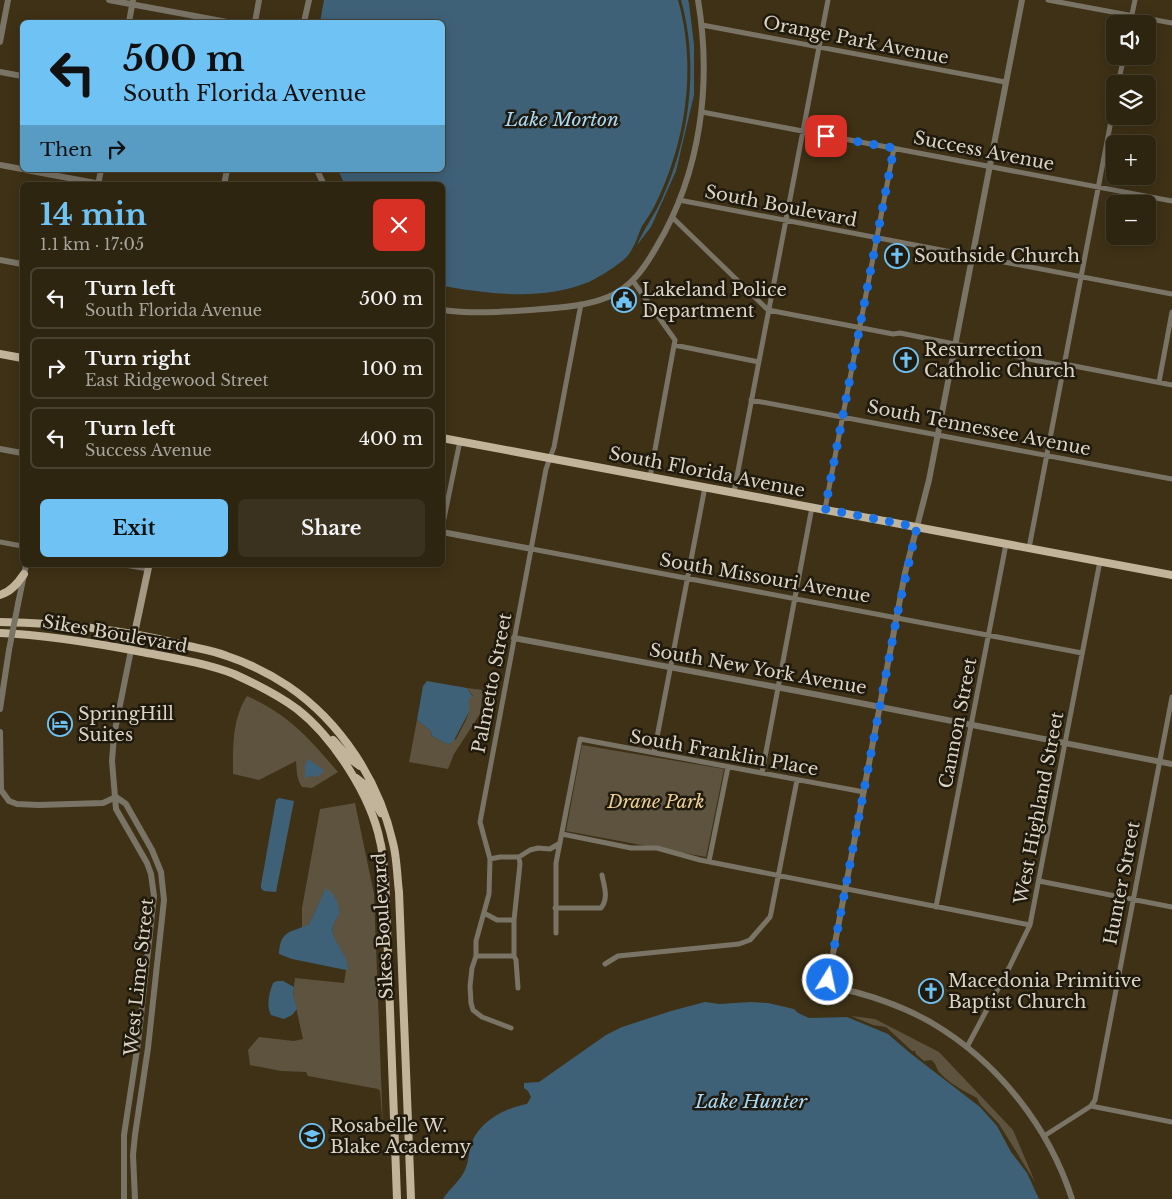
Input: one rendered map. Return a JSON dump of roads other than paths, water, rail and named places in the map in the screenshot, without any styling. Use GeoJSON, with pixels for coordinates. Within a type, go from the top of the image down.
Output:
{"type":"FeatureCollection","features":[{"type":"Feature","properties":{"kind":"main road"},"geometry":{"type":"LineString","coordinates":[[0,354],[20,358]]}},
{"type":"Feature","properties":{"kind":"main road","name":"South Florida Avenue"},"geometry":{"type":"LineString","coordinates":[[445,438],[1172,575]]}},
{"type":"Feature","properties":{"kind":"main road"},"geometry":{"type":"LineString","coordinates":[[131,650],[149,567]]}},
{"type":"Feature","properties":{"kind":"main road"},"geometry":{"type":"LineString","coordinates":[[0,594],[6,593],[17,584],[24,574]]}},
{"type":"Feature","properties":{"kind":"main road","name":"Sikes Boulevard"},"geometry":{"type":"LineString","coordinates":[[0,622],[40,622],[134,633],[229,656],[288,686],[320,712],[342,736],[363,767],[381,805],[394,843],[399,892],[411,1199]]}},
{"type":"Feature","properties":{"kind":"main road","name":"Sikes Boulevard"},"geometry":{"type":"LineString","coordinates":[[0,633],[35,634],[131,650],[200,664],[232,674],[264,688],[296,709],[328,740],[352,775],[373,817],[380,840],[385,875],[397,1199]]}},
{"type":"Feature","properties":{"kind":"main road"},"geometry":{"type":"LineString","coordinates":[[307,718],[313,719],[349,758],[363,767]]}},
{"type":"Feature","properties":{"kind":"main road"},"geometry":{"type":"LineString","coordinates":[[352,775],[365,785],[386,820]]}},
{"type":"Feature","properties":{"kind":"street"},"geometry":{"type":"LineString","coordinates":[[0,42],[8,0]]}},
{"type":"Feature","properties":{"kind":"street"},"geometry":{"type":"LineString","coordinates":[[109,0],[133,2],[217,20]]}},
{"type":"Feature","properties":{"kind":"street"},"geometry":{"type":"LineString","coordinates":[[255,20],[259,0]]}},
{"type":"Feature","properties":{"kind":"street"},"geometry":{"type":"LineString","coordinates":[[304,20],[309,0]]}},
{"type":"Feature","properties":{"kind":"street"},"geometry":{"type":"LineString","coordinates":[[445,310],[502,312],[581,304],[609,297],[633,281],[650,259],[672,217],[680,200],[692,161],[702,112],[705,71],[702,25],[698,0]]}},
{"type":"Feature","properties":{"kind":"street"},"geometry":{"type":"LineString","coordinates":[[734,492],[828,0]]}},
{"type":"Feature","properties":{"kind":"street"},"geometry":{"type":"LineString","coordinates":[[1022,0],[928,480],[910,551],[879,707],[828,977],[829,983],[832,985],[896,1006],[932,1023],[967,1047],[1000,1077],[1020,1101],[1044,1136],[1060,1168],[1072,1199]]}},
{"type":"Feature","properties":{"kind":"street"},"geometry":{"type":"LineString","coordinates":[[1048,0],[1127,15]]}},
{"type":"Feature","properties":{"kind":"street"},"geometry":{"type":"LineString","coordinates":[[1132,15],[1135,0]]}},
{"type":"Feature","properties":{"kind":"street"},"geometry":{"type":"LineString","coordinates":[[129,20],[133,2]]}},
{"type":"Feature","properties":{"kind":"street"},"geometry":{"type":"LineString","coordinates":[[1156,20],[1172,23]]}},
{"type":"Feature","properties":{"kind":"street","name":"Orange Park Avenue"},"geometry":{"type":"LineString","coordinates":[[702,25],[1005,82]]}},
{"type":"Feature","properties":{"kind":"street"},"geometry":{"type":"LineString","coordinates":[[0,72],[20,76]]}},
{"type":"Feature","properties":{"kind":"street","name":"Success Avenue"},"geometry":{"type":"LineString","coordinates":[[702,112],[1172,201]]}},
{"type":"Feature","properties":{"kind":"street"},"geometry":{"type":"LineString","coordinates":[[1030,548],[1110,125]]}},
{"type":"Feature","properties":{"kind":"street"},"geometry":{"type":"LineString","coordinates":[[825,509],[894,148]]}},
{"type":"Feature","properties":{"kind":"street"},"geometry":{"type":"LineString","coordinates":[[0,165],[20,169]]}},
{"type":"Feature","properties":{"kind":"street"},"geometry":{"type":"LineString","coordinates":[[35,172],[87,182]]}},
{"type":"Feature","properties":{"kind":"street","name":"South Boulevard"},"geometry":{"type":"LineString","coordinates":[[680,200],[1172,294]]}},
{"type":"Feature","properties":{"kind":"street"},"geometry":{"type":"LineString","coordinates":[[672,217],[768,310],[1172,385]]}},
{"type":"Feature","properties":{"kind":"street"},"geometry":{"type":"LineString","coordinates":[[0,260],[20,264]]}},
{"type":"Feature","properties":{"kind":"street"},"geometry":{"type":"LineString","coordinates":[[633,281],[674,340],[650,477]]}},
{"type":"Feature","properties":{"kind":"street","name":"Palmetto Street"},"geometry":{"type":"LineString","coordinates":[[490,859],[480,822],[546,469],[551,458],[581,304]]}},
{"type":"Feature","properties":{"kind":"street"},"geometry":{"type":"LineString","coordinates":[[1159,382],[1172,312]]}},
{"type":"Feature","properties":{"kind":"street"},"geometry":{"type":"LineString","coordinates":[[674,346],[759,362]]}},
{"type":"Feature","properties":{"kind":"street","name":"South Tennessee Avenue"},"geometry":{"type":"LineString","coordinates":[[751,400],[1172,479]]}},
{"type":"Feature","properties":{"kind":"street"},"geometry":{"type":"LineString","coordinates":[[445,514],[460,441]]}},
{"type":"Feature","properties":{"kind":"street"},"geometry":{"type":"LineString","coordinates":[[0,449],[20,453]]}},
{"type":"Feature","properties":{"kind":"street"},"geometry":{"type":"LineString","coordinates":[[654,753],[704,486]]}},
{"type":"Feature","properties":{"kind":"street"},"geometry":{"type":"LineString","coordinates":[[762,773],[812,507]]}},
{"type":"Feature","properties":{"kind":"street","name":"South Missouri Avenue"},"geometry":{"type":"LineString","coordinates":[[445,533],[1082,653]]}},
{"type":"Feature","properties":{"kind":"street"},"geometry":{"type":"LineString","coordinates":[[0,542],[20,546]]}},
{"type":"Feature","properties":{"kind":"street","name":"Cannon Street"},"geometry":{"type":"LineString","coordinates":[[936,907],[1006,544]]}},
{"type":"Feature","properties":{"kind":"street","name":"West Highland Street"},"geometry":{"type":"LineString","coordinates":[[967,1047],[1012,964],[1030,925],[1100,561]]}},
{"type":"Feature","properties":{"kind":"street"},"geometry":{"type":"LineString","coordinates":[[0,709],[9,650],[26,567]]}},
{"type":"Feature","properties":{"kind":"street","name":"South New York Avenue"},"geometry":{"type":"LineString","coordinates":[[514,638],[1172,764]]}},
{"type":"Feature","properties":{"kind":"street"},"geometry":{"type":"LineString","coordinates":[[124,1199],[124,1135],[138,1043],[154,889],[147,863],[116,809],[112,761],[114,735],[131,650]]}},
{"type":"Feature","properties":{"kind":"street","name":"Hunter Street"},"geometry":{"type":"LineString","coordinates":[[1091,1106],[1095,1100],[1172,697]]}},
{"type":"Feature","properties":{"kind":"street"},"geometry":{"type":"LineString","coordinates":[[0,732],[1,790],[9,801],[17,804],[103,803],[116,797]]}},
{"type":"Feature","properties":{"kind":"street","name":"South Franklin Place"},"geometry":{"type":"LineString","coordinates":[[562,834],[580,740],[864,792]]}},
{"type":"Feature","properties":{"kind":"street"},"geometry":{"type":"LineString","coordinates":[[709,861],[728,767]]}},
{"type":"Feature","properties":{"kind":"street"},"geometry":{"type":"LineString","coordinates":[[605,964],[618,956],[739,944],[750,940],[770,918],[797,780]]}},
{"type":"Feature","properties":{"kind":"street","name":"West Lime Street"},"geometry":{"type":"LineString","coordinates":[[116,797],[126,804],[152,850],[161,872],[164,900],[148,1048],[135,1135],[135,1199]]}},
{"type":"Feature","properties":{"kind":"street"},"geometry":{"type":"LineString","coordinates":[[556,933],[556,874],[562,834],[631,848],[657,848],[700,860],[1030,925]]}},
{"type":"Feature","properties":{"kind":"street"},"geometry":{"type":"LineString","coordinates":[[511,1028],[482,1017],[472,1006],[470,986],[472,968],[476,956],[476,941],[489,894],[490,859],[519,857],[530,850],[538,848],[550,849],[560,843]]}},
{"type":"Feature","properties":{"kind":"street"},"geometry":{"type":"LineString","coordinates":[[518,988],[514,956],[514,920],[520,864],[519,857]]}},
{"type":"Feature","properties":{"kind":"street"},"geometry":{"type":"LineString","coordinates":[[556,908],[601,908],[605,903],[606,895],[602,875]]}},
{"type":"Feature","properties":{"kind":"street"},"geometry":{"type":"LineString","coordinates":[[1039,881],[1172,907]]}},
{"type":"Feature","properties":{"kind":"street"},"geometry":{"type":"LineString","coordinates":[[484,914],[497,920],[514,920]]}},
{"type":"Feature","properties":{"kind":"street"},"geometry":{"type":"LineString","coordinates":[[476,956],[514,956]]}},
{"type":"Feature","properties":{"kind":"street"},"geometry":{"type":"LineString","coordinates":[[1044,1136],[1091,1106],[1172,1122]]}},
{"type":"Feature","properties":{"kind":"water","name":"Lake Morton"},"geometry":{"type":"Polygon","coordinates":[[[324,0],[678,0],[684,25],[687,51],[685,103],[681,129],[675,155],[666,179],[656,203],[642,226],[629,254],[610,270],[589,282],[553,292],[535,294],[497,293],[445,286],[445,182],[344,182],[339,172],[445,172],[445,20],[320,20],[324,0]]]}},
{"type":"Feature","properties":{"kind":"water"},"geometry":{"type":"Polygon","coordinates":[[[681,0],[688,0],[689,3],[694,45],[694,95],[676,171],[651,227],[637,245],[659,205],[669,181],[684,131],[690,78],[690,52],[681,0]]]}},
{"type":"Feature","properties":{"kind":"water"},"geometry":{"type":"Polygon","coordinates":[[[427,681],[467,688],[473,697],[469,698],[469,712],[453,742],[447,744],[432,736],[431,731],[417,720],[423,686],[427,681]]]}},
{"type":"Feature","properties":{"kind":"water"},"geometry":{"type":"Polygon","coordinates":[[[308,759],[324,770],[318,776],[309,776],[305,779],[305,765],[308,759]]]}},
{"type":"Feature","properties":{"kind":"water"},"geometry":{"type":"Polygon","coordinates":[[[279,798],[294,801],[276,892],[264,891],[261,885],[276,800],[279,798]]]}},
{"type":"Feature","properties":{"kind":"water"},"geometry":{"type":"Polygon","coordinates":[[[326,888],[334,896],[339,907],[339,915],[334,923],[333,930],[336,942],[347,961],[348,969],[346,970],[292,959],[279,954],[284,936],[309,924],[326,888]]]}},
{"type":"Feature","properties":{"kind":"water"},"geometry":{"type":"Polygon","coordinates":[[[283,981],[294,987],[293,994],[297,1009],[292,1015],[284,1019],[271,1015],[269,1008],[273,983],[283,981]]]}},
{"type":"Feature","properties":{"kind":"water","name":"Lake Hunter"},"geometry":{"type":"Polygon","coordinates":[[[705,1002],[720,1004],[768,1003],[794,1009],[809,1018],[847,1017],[888,1034],[980,1107],[997,1126],[1011,1152],[1027,1173],[1039,1199],[443,1199],[464,1172],[471,1145],[480,1129],[493,1117],[527,1104],[531,1097],[524,1088],[524,1083],[539,1082],[606,1035],[622,1027],[705,1002]]]}},
{"type":"Feature","properties":{"kind":"place","name":"Southside Church"},"geometry":{"type":"Point","coordinates":[897,256]}},
{"type":"Feature","properties":{"kind":"place","name":"Lakeland Police Department"},"geometry":{"type":"Point","coordinates":[624,300]}},
{"type":"Feature","properties":{"kind":"place","name":"Resurrection Catholic Church"},"geometry":{"type":"Point","coordinates":[906,360]}},
{"type":"Feature","properties":{"kind":"place","name":"SpringHill Suites"},"geometry":{"type":"Point","coordinates":[60,724]}},
{"type":"Feature","properties":{"kind":"place","name":"Macedonia Primitive Baptist Church"},"geometry":{"type":"Point","coordinates":[931,991]}},
{"type":"Feature","properties":{"kind":"place","name":"Rosabelle W. Blake Academy"},"geometry":{"type":"Point","coordinates":[312,1136]}},
{"type":"Feature","properties":{"kind":"park label","name":"Drane Park"},"geometry":{"type":"Point","coordinates":[656,802]}}]}
